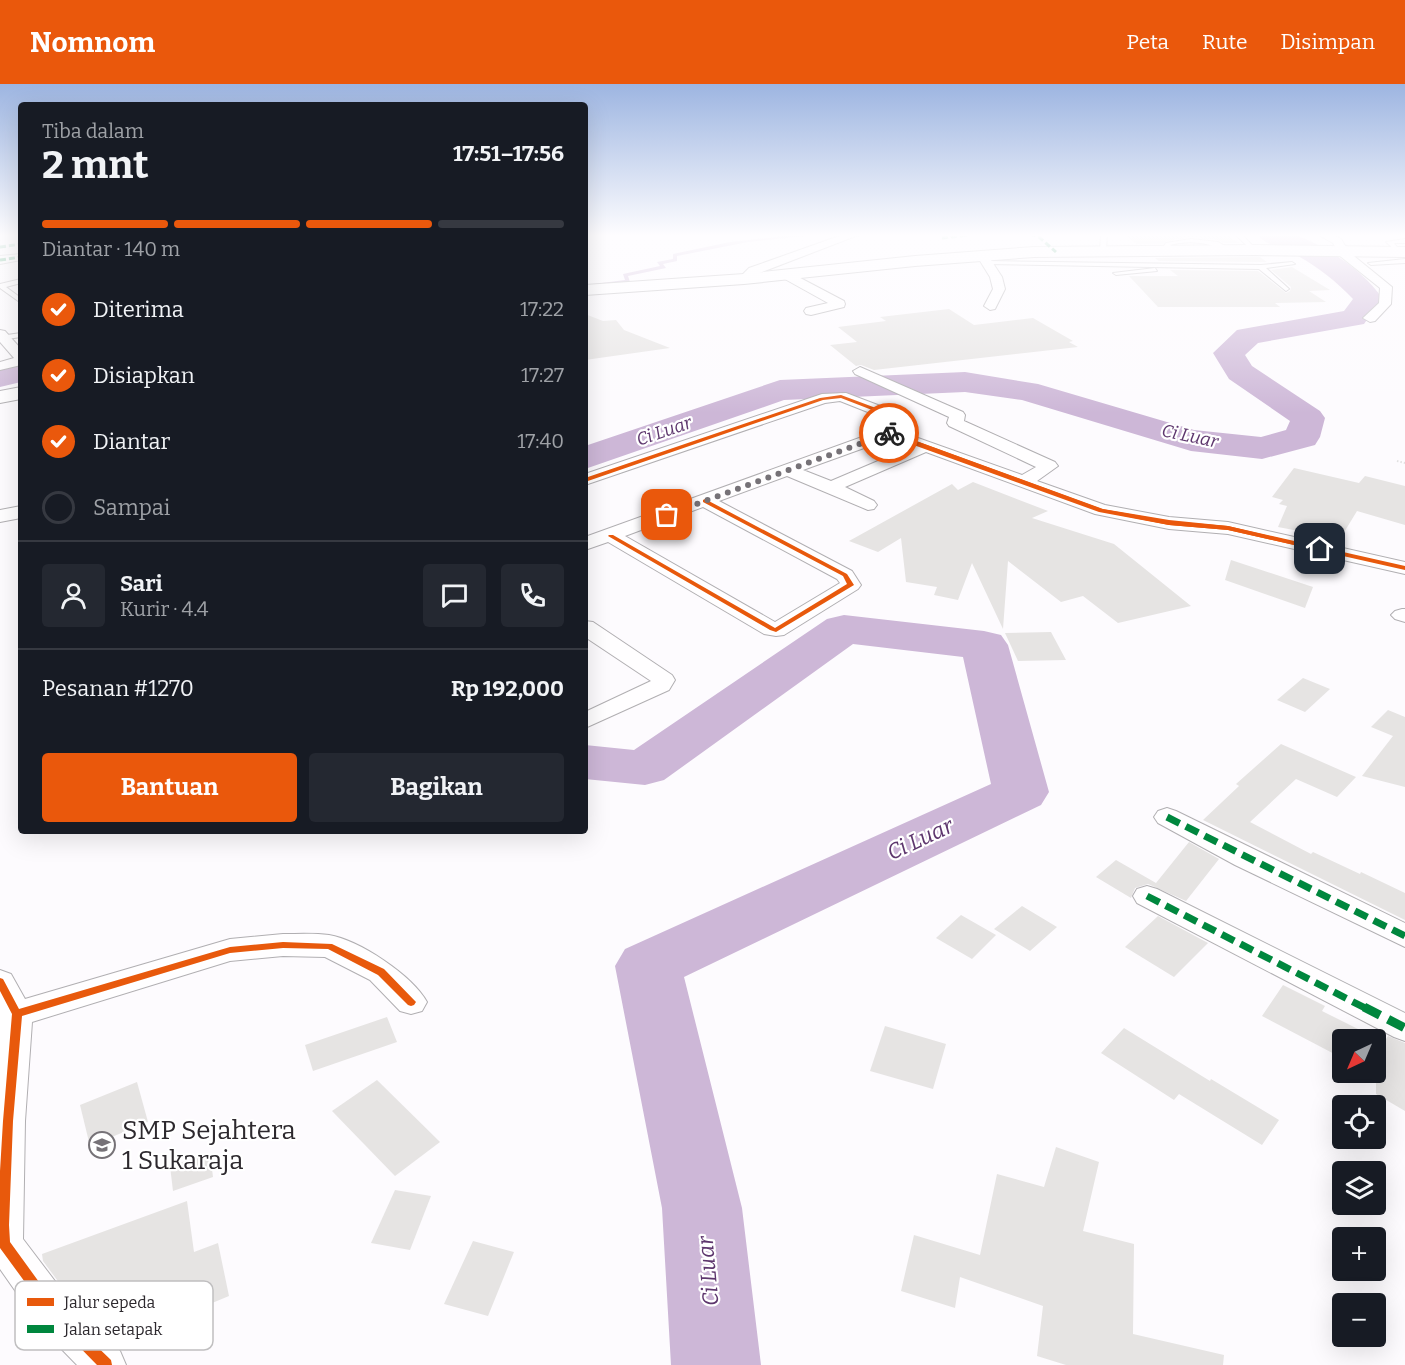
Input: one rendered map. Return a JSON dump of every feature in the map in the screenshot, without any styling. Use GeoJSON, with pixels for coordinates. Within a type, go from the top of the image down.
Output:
{"type":"FeatureCollection","features":[{"type":"Feature","properties":{"kind":"highway"},"geometry":{"type":"LineString","coordinates":[[0,397],[18,394]]}},
{"type":"Feature","properties":{"kind":"street"},"geometry":{"type":"LineString","coordinates":[[811,311],[839,304],[821,294]]}},
{"type":"Feature","properties":{"kind":"street"},"geometry":{"type":"LineString","coordinates":[[990,306],[996,294]]}},
{"type":"Feature","properties":{"kind":"street"},"geometry":{"type":"LineString","coordinates":[[1370,318],[1385,304],[1386,294]]}},
{"type":"Feature","properties":{"kind":"street"},"geometry":{"type":"LineString","coordinates":[[1,336],[15,365]]}},
{"type":"Feature","properties":{"kind":"street"},"geometry":{"type":"LineString","coordinates":[[860,371],[957,415],[954,421],[959,425],[1049,466],[1022,483]]}},
{"type":"Feature","properties":{"kind":"street"},"geometry":{"type":"LineString","coordinates":[[588,479],[832,395],[841,396],[906,421],[906,426],[889,433],[588,543]]}},
{"type":"Feature","properties":{"kind":"street"},"geometry":{"type":"LineString","coordinates":[[889,433],[1101,510],[1169,523],[1228,528],[1405,568]]}},
{"type":"Feature","properties":{"kind":"street"},"geometry":{"type":"LineString","coordinates":[[831,487],[924,447]]}},
{"type":"Feature","properties":{"kind":"street"},"geometry":{"type":"LineString","coordinates":[[787,470],[831,487],[868,506]]}},
{"type":"Feature","properties":{"kind":"street"},"geometry":{"type":"LineString","coordinates":[[611,536],[772,630],[776,630],[851,585],[845,575],[705,501]]}},
{"type":"Feature","properties":{"kind":"street"},"geometry":{"type":"LineString","coordinates":[[0,516],[18,513]]}},
{"type":"Feature","properties":{"kind":"street"},"geometry":{"type":"LineString","coordinates":[[588,629],[664,680],[661,685],[588,720]]}},
{"type":"Feature","properties":{"kind":"street"},"geometry":{"type":"LineString","coordinates":[[1167,817],[1405,936]]}},
{"type":"Feature","properties":{"kind":"street"},"geometry":{"type":"LineString","coordinates":[[1147,896],[1405,1028]]}},
{"type":"Feature","properties":{"kind":"street"},"geometry":{"type":"LineString","coordinates":[[17,1014],[230,950],[283,945],[329,946],[381,972],[411,1002]]}},
{"type":"Feature","properties":{"kind":"street"},"geometry":{"type":"LineString","coordinates":[[0,982],[17,1014],[8,1121],[2,1246],[29,1281]]}},
{"type":"Feature","properties":{"kind":"street"},"geometry":{"type":"LineString","coordinates":[[91,1350],[106,1365]]}},
{"type":"Feature","properties":{"kind":"lane"},"geometry":{"type":"LineString","coordinates":[[1,336],[18,335]]}},
{"type":"Feature","properties":{"kind":"path"},"geometry":{"type":"LineString","coordinates":[[1396,461],[1405,463]]}},
{"type":"Feature","properties":{"kind":"building"},"geometry":{"type":"Polygon","coordinates":[[[1146,294],[1313,294],[1326,302],[1275,303],[1280,307],[1158,307],[1146,294]]]}},
{"type":"Feature","properties":{"kind":"building"},"geometry":{"type":"Polygon","coordinates":[[[949,309],[974,325],[1033,318],[1073,341],[1069,342],[1078,347],[874,370],[861,365],[856,366],[830,345],[857,342],[838,327],[886,321],[880,317],[949,309]]]}},
{"type":"Feature","properties":{"kind":"building"},"geometry":{"type":"Polygon","coordinates":[[[588,315],[603,321],[616,320],[624,330],[670,348],[588,360],[588,315]]]}},
{"type":"Feature","properties":{"kind":"building"},"geometry":{"type":"Polygon","coordinates":[[[1294,468],[1359,483],[1365,476],[1405,486],[1405,525],[1357,511],[1340,539],[1278,527],[1287,506],[1279,504],[1283,500],[1272,497],[1294,468]]]}},
{"type":"Feature","properties":{"kind":"building"},"geometry":{"type":"Polygon","coordinates":[[[973,482],[1048,511],[1032,518],[1114,544],[1191,606],[1118,623],[1083,596],[1061,602],[1008,561],[1003,629],[972,563],[958,600],[934,595],[937,587],[906,582],[901,538],[878,552],[849,541],[952,484],[958,490],[973,482]]]}},
{"type":"Feature","properties":{"kind":"building"},"geometry":{"type":"Polygon","coordinates":[[[1231,560],[1313,587],[1305,608],[1225,580],[1231,560]]]}},
{"type":"Feature","properties":{"kind":"building"},"geometry":{"type":"Polygon","coordinates":[[[1051,632],[1066,660],[1018,661],[1005,633],[1051,632]]]}},
{"type":"Feature","properties":{"kind":"building"},"geometry":{"type":"Polygon","coordinates":[[[1303,678],[1330,689],[1305,712],[1277,700],[1303,678]]]}},
{"type":"Feature","properties":{"kind":"building"},"geometry":{"type":"Polygon","coordinates":[[[1388,710],[1405,717],[1405,787],[1362,776],[1393,736],[1371,727],[1388,710]]]}},
{"type":"Feature","properties":{"kind":"building"},"geometry":{"type":"Polygon","coordinates":[[[1281,744],[1356,777],[1337,797],[1296,779],[1250,822],[1311,854],[1313,852],[1405,893],[1405,920],[1203,820],[1239,786],[1236,784],[1281,744]]]}},
{"type":"Feature","properties":{"kind":"building"},"geometry":{"type":"Polygon","coordinates":[[[1189,842],[1219,859],[1186,901],[1148,884],[1135,888],[1131,898],[1096,877],[1116,860],[1156,883],[1189,842]]]}},
{"type":"Feature","properties":{"kind":"building"},"geometry":{"type":"Polygon","coordinates":[[[1022,906],[1057,927],[1030,951],[994,929],[1022,906]]]}},
{"type":"Feature","properties":{"kind":"building"},"geometry":{"type":"Polygon","coordinates":[[[961,915],[996,935],[972,959],[936,938],[961,915]]]}},
{"type":"Feature","properties":{"kind":"building"},"geometry":{"type":"Polygon","coordinates":[[[1158,916],[1208,943],[1174,977],[1125,947],[1158,916]]]}},
{"type":"Feature","properties":{"kind":"building"},"geometry":{"type":"Polygon","coordinates":[[[1283,985],[1325,1006],[1322,1011],[1358,1029],[1332,1029],[1332,1053],[1262,1016],[1283,985]]]}},
{"type":"Feature","properties":{"kind":"building"},"geometry":{"type":"Polygon","coordinates":[[[387,1017],[397,1042],[313,1071],[305,1045],[387,1017]]]}},
{"type":"Feature","properties":{"kind":"building"},"geometry":{"type":"Polygon","coordinates":[[[885,1026],[946,1044],[933,1089],[870,1071],[885,1026]]]}},
{"type":"Feature","properties":{"kind":"building"},"geometry":{"type":"Polygon","coordinates":[[[1124,1028],[1279,1120],[1262,1145],[1179,1094],[1174,1100],[1101,1053],[1124,1028]]]}},
{"type":"Feature","properties":{"kind":"building"},"geometry":{"type":"Polygon","coordinates":[[[1388,1036],[1405,1043],[1405,1111],[1386,1100],[1386,1095],[1376,1094],[1376,1083],[1386,1083],[1386,1039],[1388,1036]]]}},
{"type":"Feature","properties":{"kind":"building"},"geometry":{"type":"Polygon","coordinates":[[[377,1080],[440,1142],[395,1176],[332,1111],[377,1080]]]}},
{"type":"Feature","properties":{"kind":"building"},"geometry":{"type":"Polygon","coordinates":[[[137,1082],[148,1122],[90,1146],[80,1105],[137,1082]]]}},
{"type":"Feature","properties":{"kind":"building"},"geometry":{"type":"Polygon","coordinates":[[[1056,1147],[1099,1162],[1083,1231],[1134,1244],[1133,1334],[1224,1355],[1223,1365],[1066,1365],[1037,1356],[1043,1306],[960,1277],[955,1308],[901,1291],[914,1235],[980,1255],[997,1174],[1044,1187],[1056,1147]]]}},
{"type":"Feature","properties":{"kind":"building"},"geometry":{"type":"Polygon","coordinates":[[[210,1153],[213,1177],[173,1191],[170,1166],[210,1153]]]}},
{"type":"Feature","properties":{"kind":"building"},"geometry":{"type":"Polygon","coordinates":[[[395,1190],[431,1196],[410,1250],[371,1243],[395,1190]]]}},
{"type":"Feature","properties":{"kind":"building"},"geometry":{"type":"Polygon","coordinates":[[[187,1201],[194,1252],[218,1243],[229,1296],[213,1303],[213,1281],[58,1281],[43,1261],[42,1254],[187,1201]]]}},
{"type":"Feature","properties":{"kind":"building"},"geometry":{"type":"Polygon","coordinates":[[[473,1241],[514,1252],[488,1316],[444,1304],[473,1241]]]}},
{"type":"Feature","properties":{"kind":"waterway","name":"Ci Luar"},"geometry":{"type":"LineString","coordinates":[[588,457],[780,390],[965,382],[1026,391],[1191,440],[1262,448],[1302,437],[1308,418],[1240,372],[1229,353],[1248,336],[1354,318],[1368,298],[1364,294]]}},
{"type":"Feature","properties":{"kind":"waterway"},"geometry":{"type":"LineString","coordinates":[[0,377],[18,373]]}},
{"type":"Feature","properties":{"kind":"waterway","name":"Ci Luar"},"geometry":{"type":"LineString","coordinates":[[588,762],[645,768],[844,629],[984,645],[1021,792],[648,966],[702,1208],[716,1365]]}},
{"type":"Feature","properties":{"kind":"marked path"},"geometry":{"type":"LineString","coordinates":[[1167,817],[1405,936]]}},
{"type":"Feature","properties":{"kind":"marked path"},"geometry":{"type":"LineString","coordinates":[[1147,896],[1405,1028]]}},
{"type":"Feature","properties":{"kind":"cycle path"},"geometry":{"type":"LineString","coordinates":[[588,479],[822,399],[841,396],[906,421],[906,426],[889,433],[1101,510],[1169,523],[1228,528],[1405,568]]}},
{"type":"Feature","properties":{"kind":"cycle path"},"geometry":{"type":"LineString","coordinates":[[611,536],[776,630],[851,585],[845,575],[705,501]]}},
{"type":"Feature","properties":{"kind":"cycle path"},"geometry":{"type":"LineString","coordinates":[[17,1014],[230,950],[283,945],[329,946],[381,972],[411,1002]]}},
{"type":"Feature","properties":{"kind":"cycle path"},"geometry":{"type":"LineString","coordinates":[[0,982],[17,1014],[8,1121],[4,1244],[31,1281]]}},
{"type":"Feature","properties":{"kind":"cycle path"},"geometry":{"type":"LineString","coordinates":[[91,1350],[106,1365]]}},
{"type":"Feature","properties":{"kind":"way so far"},"geometry":{"type":"LineString","coordinates":[[667,515],[889,433]]}},
{"type":"Feature","properties":{"kind":"place","name":"SMP Sejahtera 1 Sukaraja"},"geometry":{"type":"Point","coordinates":[102,1145]}},
{"type":"Feature","properties":{"kind":"route"},"geometry":{"type":"LineString","coordinates":[[889,433],[1101,510],[1169,523],[1228,528],[1320,549]]}}]}
